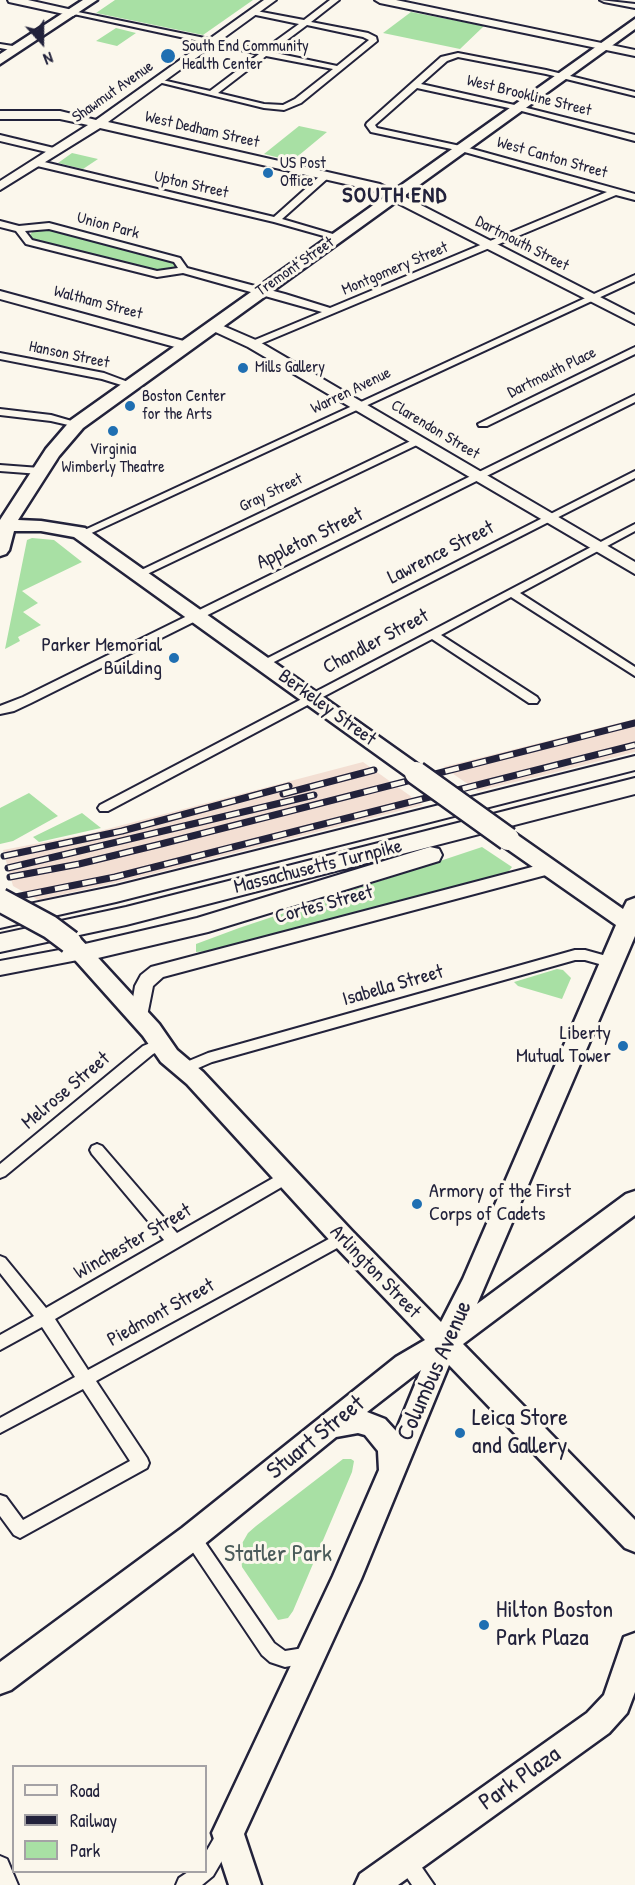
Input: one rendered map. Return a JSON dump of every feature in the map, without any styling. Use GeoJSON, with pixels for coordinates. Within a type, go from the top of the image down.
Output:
{"type":"FeatureCollection","features":[{"type":"Feature","properties":{"kind":"highway","name":"Massachusetts Turnpike"},"geometry":{"type":"LineString","coordinates":[[0,919],[125,892],[635,763]]}},
{"type":"Feature","properties":{"kind":"highway","name":"Massachusetts Turnpike"},"geometry":{"type":"LineString","coordinates":[[0,943],[126,916],[635,786]]}},
{"type":"Feature","properties":{"kind":"highway"},"geometry":{"type":"LineString","coordinates":[[75,947],[238,915],[503,832],[575,802]]}},
{"type":"Feature","properties":{"kind":"main road"},"geometry":{"type":"LineString","coordinates":[[13,0],[73,13]]}},
{"type":"Feature","properties":{"kind":"main road"},"geometry":{"type":"LineString","coordinates":[[0,60],[92,0]]}},
{"type":"Feature","properties":{"kind":"main road","name":"Shawmut Avenue"},"geometry":{"type":"LineString","coordinates":[[0,186],[98,124],[271,0]]}},
{"type":"Feature","properties":{"kind":"main road"},"geometry":{"type":"LineString","coordinates":[[380,0],[635,53]]}},
{"type":"Feature","properties":{"kind":"main road","name":"Tremont Street"},"geometry":{"type":"LineString","coordinates":[[0,550],[3,525],[52,453],[77,424],[635,23]]}},
{"type":"Feature","properties":{"kind":"main road","name":"West Dedham Street"},"geometry":{"type":"LineString","coordinates":[[0,115],[59,114],[376,188],[394,196]]}},
{"type":"Feature","properties":{"kind":"main road","name":"Dartmouth Street"},"geometry":{"type":"LineString","coordinates":[[394,196],[635,320]]}},
{"type":"Feature","properties":{"kind":"main road","name":"Waltham Street"},"geometry":{"type":"LineString","coordinates":[[0,295],[186,346]]}},
{"type":"Feature","properties":{"kind":"main road","name":"Clarendon Street"},"geometry":{"type":"LineString","coordinates":[[214,326],[253,344],[635,569]]}},
{"type":"Feature","properties":{"kind":"main road","name":"Berkeley Street"},"geometry":{"type":"LineString","coordinates":[[3,525],[41,526],[71,530],[81,534],[508,839],[633,919]]}},
{"type":"Feature","properties":{"kind":"main road","name":"Arlington Street"},"geometry":{"type":"LineString","coordinates":[[0,900],[50,927],[75,947],[150,1030],[169,1056],[192,1072],[343,1238],[635,1539]]}},
{"type":"Feature","properties":{"kind":"main road","name":"Columbus Avenue"},"geometry":{"type":"LineString","coordinates":[[228,1833],[313,1654],[429,1385],[444,1343],[476,1279],[610,962],[633,919]]}},
{"type":"Feature","properties":{"kind":"main road"},"geometry":{"type":"LineString","coordinates":[[0,968],[75,947]]}},
{"type":"Feature","properties":{"kind":"main road","name":"Stuart Street"},"geometry":{"type":"LineString","coordinates":[[0,1680],[192,1537],[406,1365],[444,1343],[635,1201]]}},
{"type":"Feature","properties":{"kind":"main road"},"geometry":{"type":"LineString","coordinates":[[329,1428],[358,1421],[375,1427],[388,1442],[392,1451],[392,1469]]}},
{"type":"Feature","properties":{"kind":"main road","name":"Park Plaza"},"geometry":{"type":"LineString","coordinates":[[371,1885],[598,1723],[616,1703],[635,1647]]}},
{"type":"Feature","properties":{"kind":"main road"},"geometry":{"type":"LineString","coordinates":[[228,1833],[245,1885]]}},
{"type":"Feature","properties":{"kind":"street"},"geometry":{"type":"LineString","coordinates":[[212,93],[335,0]]}},
{"type":"Feature","properties":{"kind":"street"},"geometry":{"type":"LineString","coordinates":[[604,0],[635,6]]}},
{"type":"Feature","properties":{"kind":"street"},"geometry":{"type":"LineString","coordinates":[[158,81],[264,106],[284,108],[298,101],[373,41],[364,35],[254,12]]}},
{"type":"Feature","properties":{"kind":"street"},"geometry":{"type":"LineString","coordinates":[[73,13],[337,68]]}},
{"type":"Feature","properties":{"kind":"street"},"geometry":{"type":"LineString","coordinates":[[0,45],[16,49]]}},
{"type":"Feature","properties":{"kind":"street"},"geometry":{"type":"LineString","coordinates":[[415,86],[444,59],[451,55],[463,54],[635,94]]}},
{"type":"Feature","properties":{"kind":"street","name":"West Brookline Street"},"geometry":{"type":"LineString","coordinates":[[415,86],[519,108],[635,138]]}},
{"type":"Feature","properties":{"kind":"street","name":"West Canton Street"},"geometry":{"type":"LineString","coordinates":[[415,86],[374,120],[370,125],[371,128],[462,149],[635,197]]}},
{"type":"Feature","properties":{"kind":"street"},"geometry":{"type":"LineString","coordinates":[[0,138],[55,152]]}},
{"type":"Feature","properties":{"kind":"street","name":"Upton Street"},"geometry":{"type":"LineString","coordinates":[[36,163],[338,237]]}},
{"type":"Feature","properties":{"kind":"street"},"geometry":{"type":"LineString","coordinates":[[276,220],[325,176]]}},
{"type":"Feature","properties":{"kind":"street","name":"Montgomery Street"},"geometry":{"type":"LineString","coordinates":[[253,344],[615,192]]}},
{"type":"Feature","properties":{"kind":"street","name":"Union Park"},"geometry":{"type":"LineString","coordinates":[[0,224],[19,229],[49,226],[177,260],[181,263],[183,270]]}},
{"type":"Feature","properties":{"kind":"street","name":"Union Park"},"geometry":{"type":"LineString","coordinates":[[19,229],[29,242],[145,271],[165,274],[183,270],[332,312]]}},
{"type":"Feature","properties":{"kind":"street","name":"Warren Avenue"},"geometry":{"type":"LineString","coordinates":[[81,534],[635,278]]}},
{"type":"Feature","properties":{"kind":"street","name":"Dartmouth Place"},"geometry":{"type":"LineString","coordinates":[[483,424],[635,350]]}},
{"type":"Feature","properties":{"kind":"street","name":"Hanson Street"},"geometry":{"type":"LineString","coordinates":[[0,356],[104,376],[131,385]]}},
{"type":"Feature","properties":{"kind":"street","name":"Appleton Street"},"geometry":{"type":"LineString","coordinates":[[0,710],[15,706],[635,398]]}},
{"type":"Feature","properties":{"kind":"street"},"geometry":{"type":"LineString","coordinates":[[0,412],[51,418],[77,424]]}},
{"type":"Feature","properties":{"kind":"street","name":"Gray Street"},"geometry":{"type":"LineString","coordinates":[[138,574],[417,441]]}},
{"type":"Feature","properties":{"kind":"street"},"geometry":{"type":"LineString","coordinates":[[0,468],[40,471]]}},
{"type":"Feature","properties":{"kind":"street","name":"Lawrence Street"},"geometry":{"type":"LineString","coordinates":[[264,663],[635,474]]}},
{"type":"Feature","properties":{"kind":"street","name":"Chandler Street"},"geometry":{"type":"LineString","coordinates":[[104,808],[635,527]]}},
{"type":"Feature","properties":{"kind":"street"},"geometry":{"type":"LineString","coordinates":[[511,592],[635,672]]}},
{"type":"Feature","properties":{"kind":"street"},"geometry":{"type":"LineString","coordinates":[[432,634],[533,700]]}},
{"type":"Feature","properties":{"kind":"street","name":"Cortes Street"},"geometry":{"type":"LineString","coordinates":[[150,1030],[144,986],[147,980],[158,972],[551,868]]}},
{"type":"Feature","properties":{"kind":"street","name":"Isabella Street"},"geometry":{"type":"LineString","coordinates":[[192,1072],[208,1059],[575,955],[585,955],[610,962]]}},
{"type":"Feature","properties":{"kind":"street","name":"Melrose Street"},"geometry":{"type":"LineString","coordinates":[[0,1172],[148,1050],[150,1030]]}},
{"type":"Feature","properties":{"kind":"street"},"geometry":{"type":"LineString","coordinates":[[97,1150],[174,1241]]}},
{"type":"Feature","properties":{"kind":"street","name":"Winchester Street"},"geometry":{"type":"LineString","coordinates":[[0,1343],[286,1177]]}},
{"type":"Feature","properties":{"kind":"street","name":"Piedmont Street"},"geometry":{"type":"LineString","coordinates":[[0,1426],[343,1238]]}},
{"type":"Feature","properties":{"kind":"street"},"geometry":{"type":"LineString","coordinates":[[0,1262],[45,1318],[141,1463],[20,1530],[0,1502]]}},
{"type":"Feature","properties":{"kind":"street"},"geometry":{"type":"LineString","coordinates":[[192,1537],[268,1649],[276,1656],[285,1659],[313,1654]]}},
{"type":"Feature","properties":{"kind":"street","name":"Columbus Avenue"},"geometry":{"type":"LineString","coordinates":[[207,1867],[228,1833]]}},
{"type":"Feature","properties":{"kind":"street"},"geometry":{"type":"LineString","coordinates":[[405,1860],[424,1885]]}},
{"type":"Feature","properties":{"kind":"street"},"geometry":{"type":"LineString","coordinates":[[0,1866],[8,1885]]}},
{"type":"Feature","properties":{"kind":"shaded area"},"geometry":{"type":"Polygon","coordinates":[[[635,719],[635,752],[553,773],[478,791],[443,767],[635,719]]]}},
{"type":"Feature","properties":{"kind":"shaded area"},"geometry":{"type":"Polygon","coordinates":[[[363,762],[423,805],[136,878],[38,900],[13,886],[3,850],[92,833],[363,762]]]}},
{"type":"Feature","properties":{"kind":"green space"},"geometry":{"type":"Polygon","coordinates":[[[115,0],[253,0],[203,35],[96,13],[115,0]]]}},
{"type":"Feature","properties":{"kind":"green space"},"geometry":{"type":"Polygon","coordinates":[[[411,12],[484,26],[460,49],[383,33],[411,12]]]}},
{"type":"Feature","properties":{"kind":"green space"},"geometry":{"type":"Polygon","coordinates":[[[116,28],[136,33],[117,46],[96,41],[116,28]]]}},
{"type":"Feature","properties":{"kind":"green space"},"geometry":{"type":"Polygon","coordinates":[[[299,126],[327,132],[292,161],[264,154],[299,126]]]}},
{"type":"Feature","properties":{"kind":"green space"},"geometry":{"type":"Polygon","coordinates":[[[72,153],[98,159],[83,169],[58,163],[72,153]]]}},
{"type":"Feature","properties":{"kind":"green space"},"geometry":{"type":"Polygon","coordinates":[[[46,229],[173,262],[176,267],[163,272],[33,239],[29,236],[33,231],[46,229]]]}},
{"type":"Feature","properties":{"kind":"green space"},"geometry":{"type":"Polygon","coordinates":[[[32,538],[54,540],[82,562],[22,591],[38,603],[23,612],[41,625],[18,637],[20,641],[5,649],[27,540],[32,538]]]}},
{"type":"Feature","properties":{"kind":"green space"},"geometry":{"type":"Polygon","coordinates":[[[29,793],[58,816],[13,841],[0,844],[0,808],[29,793]]]}},
{"type":"Feature","properties":{"kind":"green space"},"geometry":{"type":"Polygon","coordinates":[[[82,813],[101,828],[39,842],[33,837],[82,813]]]}},
{"type":"Feature","properties":{"kind":"green space"},"geometry":{"type":"Polygon","coordinates":[[[482,847],[512,867],[508,872],[211,951],[196,952],[196,944],[239,928],[482,847]]]}},
{"type":"Feature","properties":{"kind":"green space"},"geometry":{"type":"Polygon","coordinates":[[[557,969],[563,970],[571,978],[562,999],[518,986],[514,982],[557,969]]]}},
{"type":"Feature","properties":{"kind":"green space","name":"Statler Park"},"geometry":{"type":"Polygon","coordinates":[[[343,1459],[354,1461],[352,1472],[293,1611],[288,1618],[278,1620],[242,1567],[240,1547],[248,1533],[256,1526],[343,1459]]]}},
{"type":"Feature","properties":{"kind":"railway"},"geometry":{"type":"LineString","coordinates":[[10,877],[79,864],[161,844],[635,723]]}},
{"type":"Feature","properties":{"kind":"railway"},"geometry":{"type":"LineString","coordinates":[[0,900],[115,877],[635,745]]}},
{"type":"Feature","properties":{"kind":"railway"},"geometry":{"type":"LineString","coordinates":[[283,794],[374,770]]}},
{"type":"Feature","properties":{"kind":"railway"},"geometry":{"type":"LineString","coordinates":[[4,856],[122,831],[289,786]]}},
{"type":"Feature","properties":{"kind":"railway"},"geometry":{"type":"LineString","coordinates":[[8,868],[314,795]]}},
{"type":"Feature","properties":{"kind":"place","name":"South End Community Health Center"},"geometry":{"type":"Point","coordinates":[168,56]}},
{"type":"Feature","properties":{"kind":"place","name":"US Post Office"},"geometry":{"type":"Point","coordinates":[268,173]}},
{"type":"Feature","properties":{"kind":"place","name":"Mills Gallery"},"geometry":{"type":"Point","coordinates":[243,368]}},
{"type":"Feature","properties":{"kind":"place","name":"Boston Center for the Arts"},"geometry":{"type":"Point","coordinates":[130,406]}},
{"type":"Feature","properties":{"kind":"place","name":"Virginia Wimberly Theatre"},"geometry":{"type":"Point","coordinates":[113,431]}},
{"type":"Feature","properties":{"kind":"place","name":"Parker Memorial Building"},"geometry":{"type":"Point","coordinates":[174,658]}},
{"type":"Feature","properties":{"kind":"place","name":"Liberty Mutual Tower"},"geometry":{"type":"Point","coordinates":[623,1046]}},
{"type":"Feature","properties":{"kind":"place","name":"Armory of the First Corps of Cadets"},"geometry":{"type":"Point","coordinates":[417,1204]}},
{"type":"Feature","properties":{"kind":"place","name":"Leica Store and Gallery"},"geometry":{"type":"Point","coordinates":[460,1433]}},
{"type":"Feature","properties":{"kind":"place","name":"Hilton Boston Park Plaza"},"geometry":{"type":"Point","coordinates":[484,1625]}},
{"type":"Feature","properties":{"kind":"district","name":"SOUTH END"},"geometry":{"type":"Point","coordinates":[395,196]}}]}
